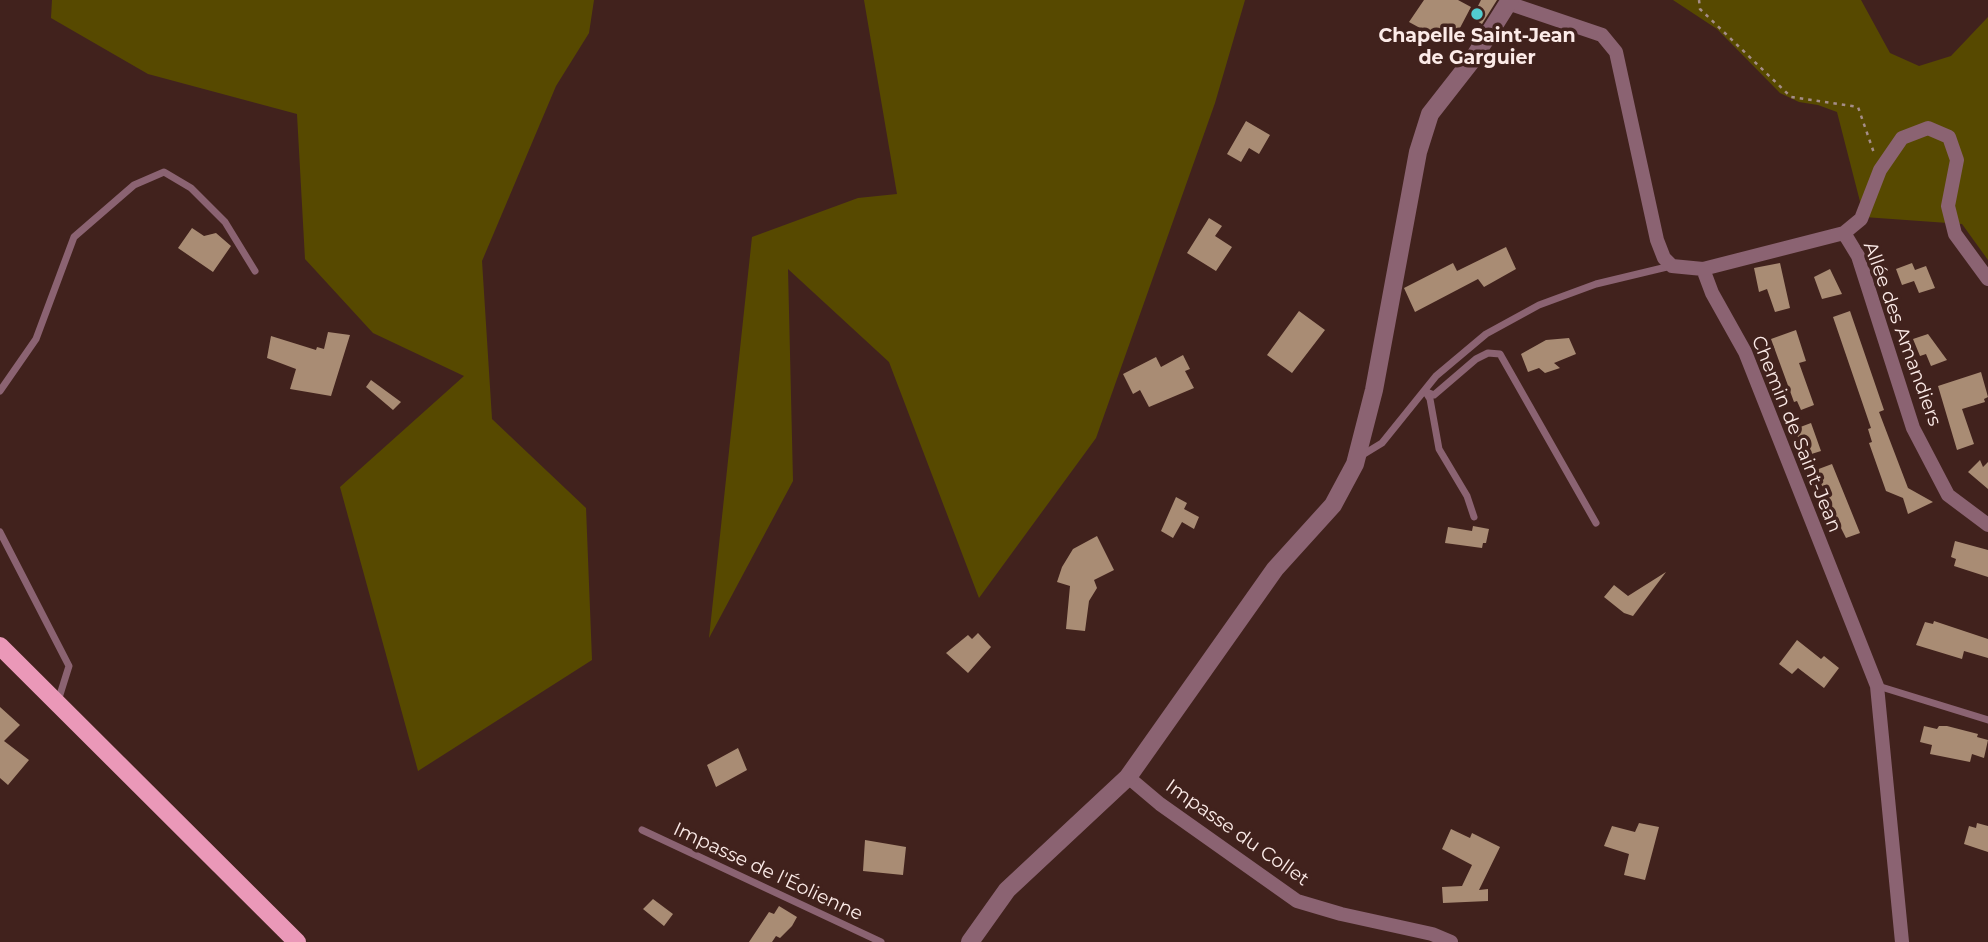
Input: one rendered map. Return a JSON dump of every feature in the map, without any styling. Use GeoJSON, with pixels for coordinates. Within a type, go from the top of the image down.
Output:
{"type":"FeatureCollection","features":[{"type":"Feature","properties":{"kind":"main road"},"geometry":{"type":"LineString","coordinates":[[0,646],[297,942]]}},
{"type":"Feature","properties":{"kind":"street"},"geometry":{"type":"LineString","coordinates":[[970,942],[1007,890],[1128,777],[1275,569],[1333,505],[1357,459],[1374,390],[1418,152],[1430,114],[1473,59],[1509,2],[1602,35],[1616,52],[1657,240],[1664,258],[1672,266],[1703,269]]}},
{"type":"Feature","properties":{"kind":"street"},"geometry":{"type":"LineString","coordinates":[[1844,233],[1861,219],[1880,170],[1902,138],[1928,128],[1949,137],[1957,160],[1948,206],[1955,234],[1988,279]]}},
{"type":"Feature","properties":{"kind":"street","name":"Allée des Amandiers"},"geometry":{"type":"LineString","coordinates":[[1703,269],[1844,233],[1858,256],[1913,428],[1948,495],[1988,525]]}},
{"type":"Feature","properties":{"kind":"street","name":"Chemin de Saint-Jean"},"geometry":{"type":"LineString","coordinates":[[1703,269],[1712,293],[1745,352],[1877,686],[1902,942]]}},
{"type":"Feature","properties":{"kind":"street","name":"Impasse du Collet"},"geometry":{"type":"LineString","coordinates":[[1128,777],[1160,804],[1297,901],[1341,914],[1432,934],[1451,942]]}},
{"type":"Feature","properties":{"kind":"lane"},"geometry":{"type":"LineString","coordinates":[[0,391],[36,339],[74,237],[134,185],[164,172],[191,188],[225,222],[255,271]]}},
{"type":"Feature","properties":{"kind":"lane"},"geometry":{"type":"LineString","coordinates":[[1357,459],[1382,443],[1436,376],[1486,334],[1539,305],[1596,284],[1672,266]]}},
{"type":"Feature","properties":{"kind":"lane"},"geometry":{"type":"LineString","coordinates":[[1424,391],[1434,395],[1476,359],[1488,353],[1500,354],[1596,523]]}},
{"type":"Feature","properties":{"kind":"lane"},"geometry":{"type":"LineString","coordinates":[[1424,391],[1430,400],[1439,449],[1468,496],[1474,517]]}},
{"type":"Feature","properties":{"kind":"lane"},"geometry":{"type":"LineString","coordinates":[[0,532],[69,666],[58,702]]}},
{"type":"Feature","properties":{"kind":"lane"},"geometry":{"type":"LineString","coordinates":[[1877,686],[1988,720]]}},
{"type":"Feature","properties":{"kind":"lane","name":"Impasse de l'Éolienne"},"geometry":{"type":"LineString","coordinates":[[642,830],[881,942]]}},
{"type":"Feature","properties":{"kind":"path"},"geometry":{"type":"LineString","coordinates":[[1699,0],[1700,9],[1791,97],[1858,107],[1880,170]]}},
{"type":"Feature","properties":{"kind":"shaded area"},"geometry":{"type":"Polygon","coordinates":[[[52,0],[594,0],[589,33],[556,86],[482,261],[492,419],[586,508],[592,660],[418,771],[340,487],[464,376],[373,333],[305,259],[297,114],[148,74],[51,18],[52,0]]]}},
{"type":"Feature","properties":{"kind":"shaded area"},"geometry":{"type":"Polygon","coordinates":[[[864,0],[1245,0],[1215,103],[1096,438],[979,598],[889,362],[788,269],[793,481],[709,638],[752,237],[858,198],[897,194],[864,0]]]}},
{"type":"Feature","properties":{"kind":"shaded area"},"geometry":{"type":"Polygon","coordinates":[[[1673,0],[1861,0],[1890,53],[1919,66],[1951,56],[1988,17],[1988,260],[1962,224],[1864,217],[1837,112],[1799,102],[1780,93],[1717,29],[1673,0]]]}},
{"type":"Feature","properties":{"kind":"building"},"geometry":{"type":"Polygon","coordinates":[[[1424,0],[1458,0],[1471,7],[1451,45],[1409,22],[1424,0]]]}},
{"type":"Feature","properties":{"kind":"building"},"geometry":{"type":"Polygon","coordinates":[[[1481,0],[1497,0],[1482,24],[1472,18],[1481,0]]]}},
{"type":"Feature","properties":{"kind":"building"},"geometry":{"type":"Polygon","coordinates":[[[1246,121],[1270,135],[1259,154],[1249,148],[1241,162],[1227,154],[1246,121]]]}},
{"type":"Feature","properties":{"kind":"building"},"geometry":{"type":"Polygon","coordinates":[[[1209,218],[1222,226],[1215,236],[1232,247],[1216,271],[1187,253],[1209,218]]]}},
{"type":"Feature","properties":{"kind":"building"},"geometry":{"type":"Polygon","coordinates":[[[192,228],[204,236],[216,233],[231,246],[213,272],[178,248],[192,228]]]}},
{"type":"Feature","properties":{"kind":"building"},"geometry":{"type":"Polygon","coordinates":[[[1506,247],[1516,269],[1484,287],[1478,279],[1415,312],[1404,288],[1453,263],[1457,271],[1506,247]]]}},
{"type":"Feature","properties":{"kind":"building"},"geometry":{"type":"Polygon","coordinates":[[[1780,263],[1790,308],[1775,312],[1767,289],[1759,292],[1754,268],[1780,263]]]}},
{"type":"Feature","properties":{"kind":"building"},"geometry":{"type":"Polygon","coordinates":[[[1912,263],[1915,270],[1926,266],[1935,288],[1919,293],[1914,281],[1902,285],[1896,269],[1912,263]]]}},
{"type":"Feature","properties":{"kind":"building"},"geometry":{"type":"Polygon","coordinates":[[[1830,269],[1842,294],[1822,299],[1814,277],[1830,269]]]}},
{"type":"Feature","properties":{"kind":"building"},"geometry":{"type":"Polygon","coordinates":[[[1299,311],[1325,330],[1292,373],[1267,355],[1299,311]]]}},
{"type":"Feature","properties":{"kind":"building"},"geometry":{"type":"Polygon","coordinates":[[[1850,311],[1884,410],[1879,412],[1908,488],[1933,502],[1908,514],[1903,498],[1886,491],[1869,443],[1872,442],[1868,429],[1871,428],[1833,317],[1850,311]]]}},
{"type":"Feature","properties":{"kind":"building"},"geometry":{"type":"Polygon","coordinates":[[[1796,330],[1806,361],[1799,363],[1814,405],[1801,410],[1797,401],[1794,402],[1771,339],[1796,330]]]}},
{"type":"Feature","properties":{"kind":"building"},"geometry":{"type":"Polygon","coordinates":[[[328,332],[350,335],[331,396],[290,389],[296,369],[267,358],[271,336],[316,350],[317,347],[324,349],[328,332]]]}},
{"type":"Feature","properties":{"kind":"building"},"geometry":{"type":"Polygon","coordinates":[[[1928,334],[1947,360],[1931,366],[1926,354],[1920,356],[1913,339],[1928,334]]]}},
{"type":"Feature","properties":{"kind":"building"},"geometry":{"type":"Polygon","coordinates":[[[1569,338],[1576,354],[1554,363],[1560,368],[1545,373],[1539,368],[1528,372],[1521,354],[1546,340],[1569,338]]]}},
{"type":"Feature","properties":{"kind":"building"},"geometry":{"type":"Polygon","coordinates":[[[1183,355],[1190,369],[1185,371],[1194,388],[1149,407],[1140,390],[1133,394],[1123,374],[1156,357],[1161,367],[1183,355]]]}},
{"type":"Feature","properties":{"kind":"building"},"geometry":{"type":"Polygon","coordinates":[[[1981,372],[1988,397],[1984,399],[1985,402],[1962,409],[1974,444],[1957,450],[1938,386],[1981,372]]]}},
{"type":"Feature","properties":{"kind":"building"},"geometry":{"type":"Polygon","coordinates":[[[371,380],[401,402],[393,410],[366,387],[371,380]]]}},
{"type":"Feature","properties":{"kind":"building"},"geometry":{"type":"Polygon","coordinates":[[[1811,423],[1821,451],[1805,456],[1795,429],[1811,423]]]}},
{"type":"Feature","properties":{"kind":"building"},"geometry":{"type":"Polygon","coordinates":[[[1980,460],[1983,467],[1988,462],[1988,489],[1968,472],[1980,460]]]}},
{"type":"Feature","properties":{"kind":"building"},"geometry":{"type":"Polygon","coordinates":[[[1832,464],[1860,533],[1846,538],[1837,520],[1829,523],[1818,493],[1824,491],[1816,470],[1832,464]]]}},
{"type":"Feature","properties":{"kind":"building"},"geometry":{"type":"Polygon","coordinates":[[[1176,497],[1187,503],[1184,509],[1199,517],[1194,529],[1182,522],[1173,538],[1161,531],[1176,497]]]}},
{"type":"Feature","properties":{"kind":"building"},"geometry":{"type":"Polygon","coordinates":[[[1473,526],[1489,529],[1482,548],[1445,543],[1448,527],[1472,531],[1473,526]]]}},
{"type":"Feature","properties":{"kind":"building"},"geometry":{"type":"Polygon","coordinates":[[[1097,536],[1114,570],[1094,580],[1097,588],[1089,601],[1085,631],[1066,629],[1070,586],[1057,582],[1062,567],[1073,549],[1097,536]]]}},
{"type":"Feature","properties":{"kind":"building"},"geometry":{"type":"Polygon","coordinates":[[[1955,541],[1988,550],[1988,577],[1954,566],[1956,559],[1951,557],[1955,541]]]}},
{"type":"Feature","properties":{"kind":"building"},"geometry":{"type":"Polygon","coordinates":[[[1666,572],[1633,616],[1624,613],[1604,597],[1614,585],[1628,596],[1666,572]]]}},
{"type":"Feature","properties":{"kind":"building"},"geometry":{"type":"Polygon","coordinates":[[[1934,621],[1988,639],[1988,658],[1964,651],[1962,659],[1916,645],[1925,622],[1933,624],[1934,621]]]}},
{"type":"Feature","properties":{"kind":"building"},"geometry":{"type":"Polygon","coordinates":[[[978,633],[991,647],[968,673],[946,653],[968,635],[972,639],[978,633]]]}},
{"type":"Feature","properties":{"kind":"building"},"geometry":{"type":"Polygon","coordinates":[[[1797,640],[1821,659],[1824,656],[1839,668],[1824,688],[1798,668],[1792,674],[1779,664],[1797,640]]]}},
{"type":"Feature","properties":{"kind":"building"},"geometry":{"type":"Polygon","coordinates":[[[0,707],[20,725],[4,741],[29,760],[8,785],[0,778],[0,707]]]}},
{"type":"Feature","properties":{"kind":"building"},"geometry":{"type":"Polygon","coordinates":[[[1924,726],[1937,729],[1939,726],[1947,726],[1978,734],[1977,737],[1988,740],[1984,758],[1972,754],[1970,762],[1930,754],[1932,745],[1920,742],[1924,726]]]}},
{"type":"Feature","properties":{"kind":"building"},"geometry":{"type":"Polygon","coordinates":[[[738,748],[747,770],[716,787],[707,765],[738,748]]]}},
{"type":"Feature","properties":{"kind":"building"},"geometry":{"type":"Polygon","coordinates":[[[1639,823],[1659,827],[1645,880],[1624,875],[1629,854],[1604,846],[1612,826],[1635,832],[1639,823]]]}},
{"type":"Feature","properties":{"kind":"building"},"geometry":{"type":"Polygon","coordinates":[[[1977,823],[1988,826],[1988,852],[1964,844],[1969,826],[1976,828],[1977,823]]]}},
{"type":"Feature","properties":{"kind":"building"},"geometry":{"type":"Polygon","coordinates":[[[1451,829],[1470,838],[1472,833],[1500,847],[1479,890],[1488,889],[1488,901],[1443,903],[1442,887],[1462,886],[1472,865],[1442,849],[1451,829]]]}},
{"type":"Feature","properties":{"kind":"building"},"geometry":{"type":"Polygon","coordinates":[[[865,840],[906,847],[903,875],[863,871],[865,840]]]}},
{"type":"Feature","properties":{"kind":"building"},"geometry":{"type":"Polygon","coordinates":[[[653,899],[673,914],[664,926],[643,909],[653,899]]]}},
{"type":"Feature","properties":{"kind":"building"},"geometry":{"type":"Polygon","coordinates":[[[779,906],[797,917],[792,926],[780,938],[776,936],[772,942],[749,942],[769,912],[774,914],[779,906]]]}},
{"type":"Feature","properties":{"kind":"place","name":"Chapelle Saint-Jean de Garguier"},"geometry":{"type":"Point","coordinates":[1477,14]}}]}
